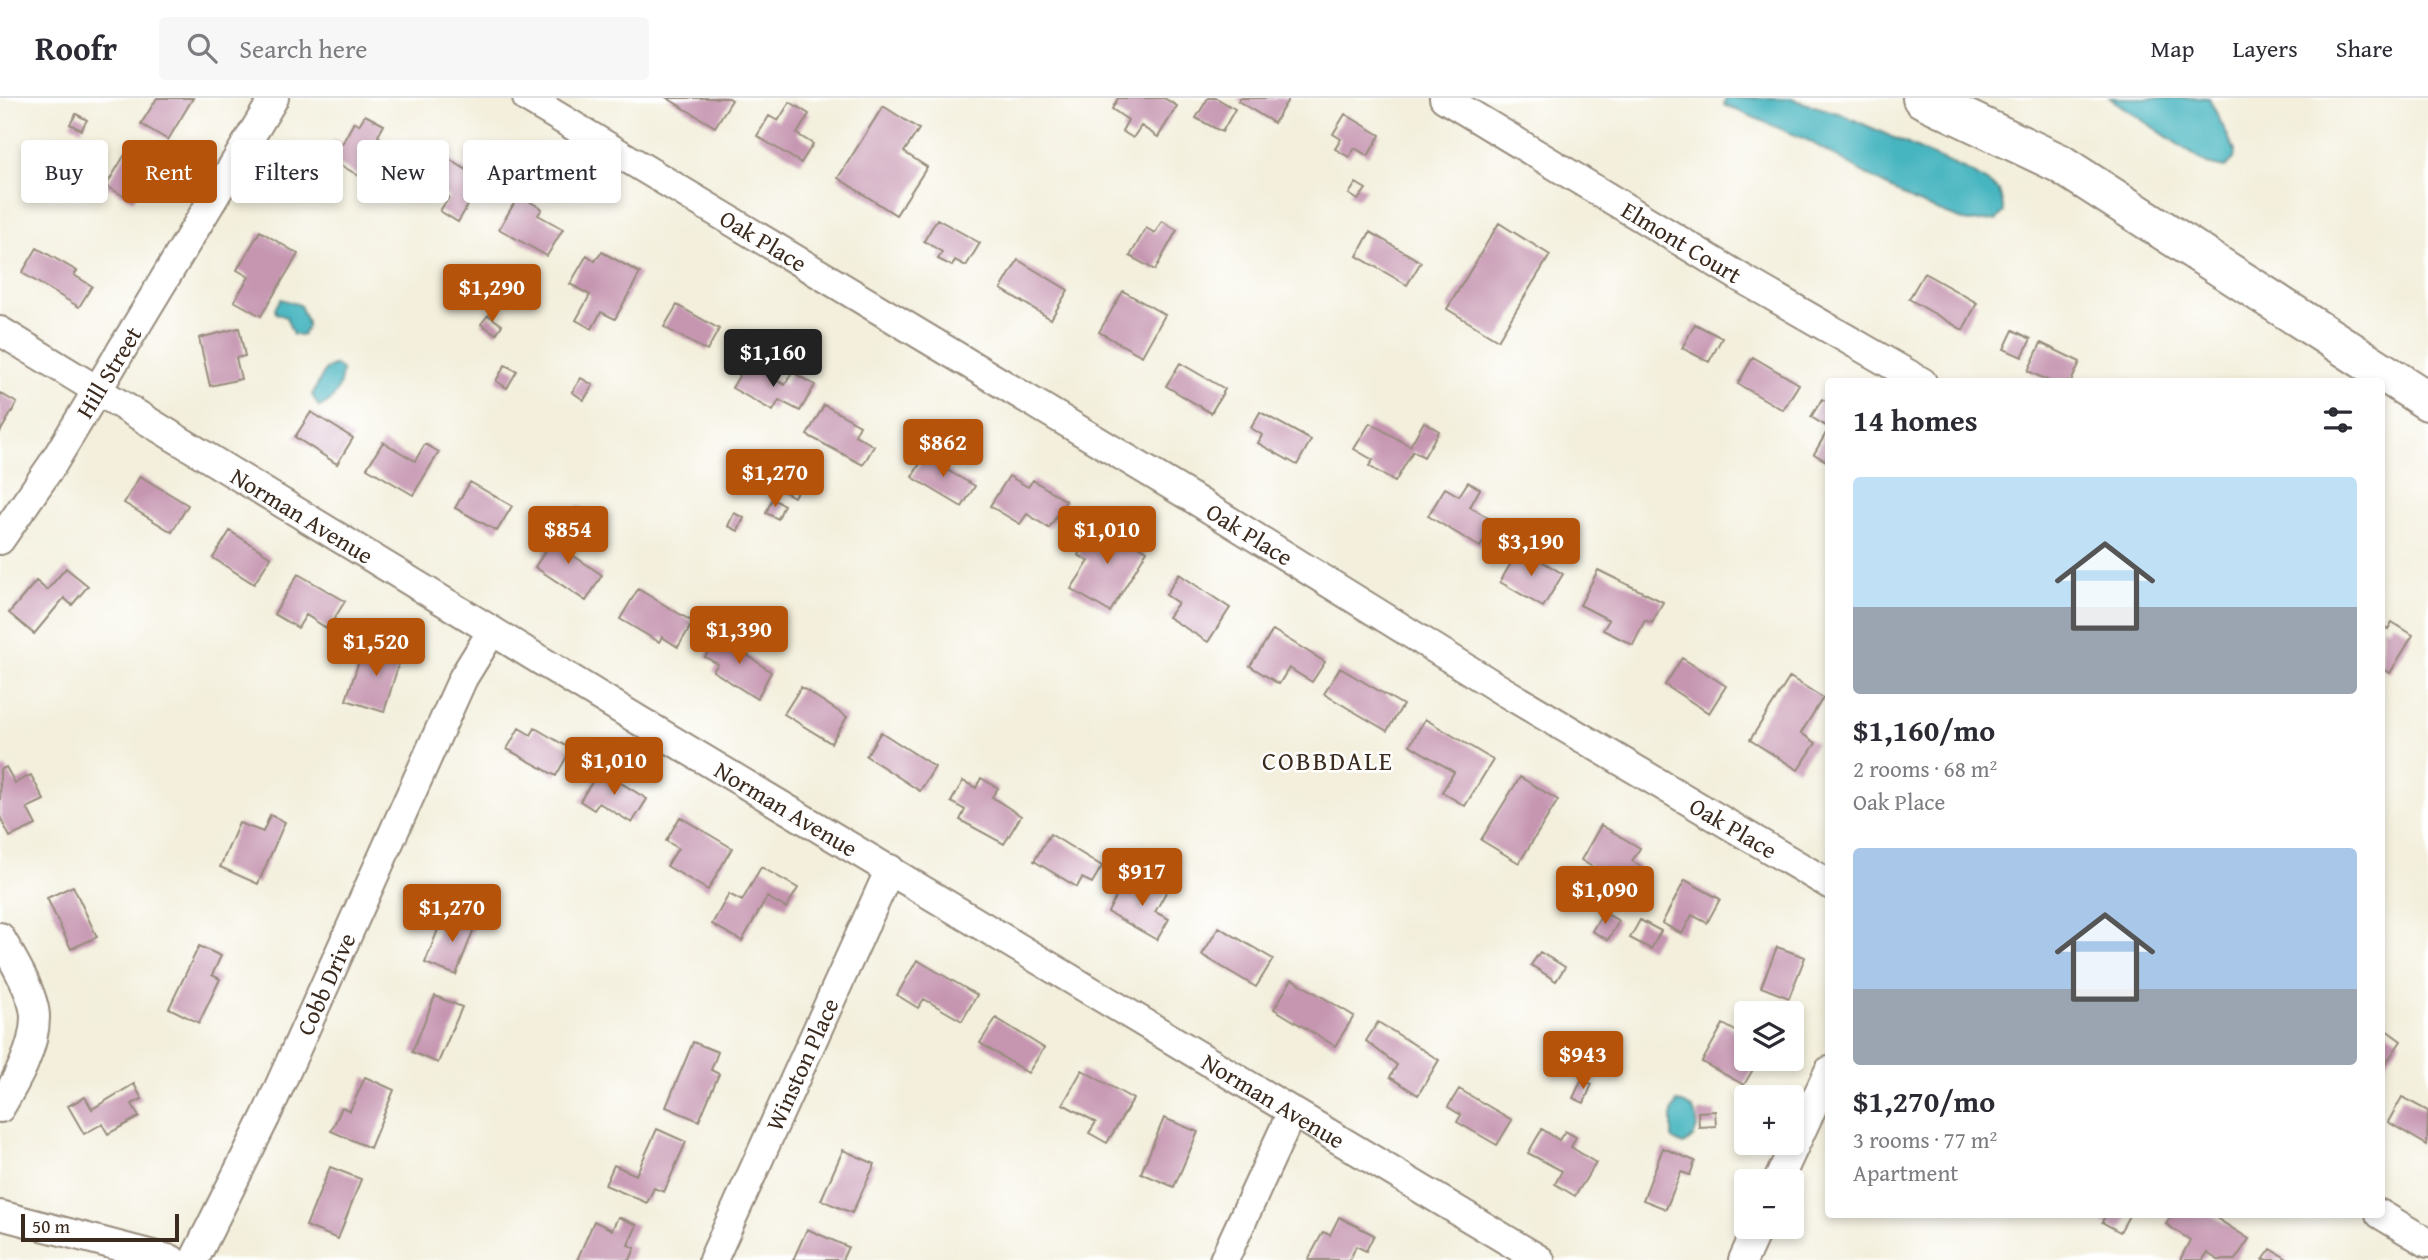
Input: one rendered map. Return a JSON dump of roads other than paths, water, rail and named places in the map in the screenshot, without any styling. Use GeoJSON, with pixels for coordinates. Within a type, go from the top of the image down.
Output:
{"type":"FeatureCollection","features":[{"type":"Feature","properties":{"kind":"highway"},"geometry":{"type":"LineString","coordinates":[[1922,98],[2059,163],[2428,401]]}},
{"type":"Feature","properties":{"kind":"street","name":"Hill Street"},"geometry":{"type":"LineString","coordinates":[[0,540],[52,465],[274,98]]}},
{"type":"Feature","properties":{"kind":"street","name":"Oak Place"},"geometry":{"type":"LineString","coordinates":[[527,98],[1189,496],[1503,691],[1825,882]]}},
{"type":"Feature","properties":{"kind":"street","name":"Elmont Court"},"geometry":{"type":"LineString","coordinates":[[1444,98],[1743,279],[1916,378]]}},
{"type":"Feature","properties":{"kind":"street","name":"Norman Avenue"},"geometry":{"type":"LineString","coordinates":[[0,331],[492,631],[1540,1260]]}},
{"type":"Feature","properties":{"kind":"street","name":"Cobb Drive"},"geometry":{"type":"LineString","coordinates":[[194,1260],[266,1116],[463,678],[492,631]]}},
{"type":"Feature","properties":{"kind":"street","name":"Winston Place"},"geometry":{"type":"LineString","coordinates":[[713,1260],[890,869]]}},
{"type":"Feature","properties":{"kind":"street"},"geometry":{"type":"LineString","coordinates":[[0,937],[32,1000],[35,1016],[23,1065],[0,1108]]}},
{"type":"Feature","properties":{"kind":"street"},"geometry":{"type":"LineString","coordinates":[[1784,1169],[1825,1079]]}},
{"type":"Feature","properties":{"kind":"street"},"geometry":{"type":"LineString","coordinates":[[1224,1260],[1292,1112]]}},
{"type":"Feature","properties":{"kind":"street"},"geometry":{"type":"LineString","coordinates":[[0,1215],[172,1260]]}},
{"type":"Feature","properties":{"kind":"street"},"geometry":{"type":"LineString","coordinates":[[2385,1218],[2428,1243]]}},
{"type":"Feature","properties":{"kind":"street"},"geometry":{"type":"LineString","coordinates":[[1742,1260],[1752,1239]]}},
{"type":"Feature","properties":{"kind":"water"},"geometry":{"type":"Polygon","coordinates":[[[1726,98],[1788,98],[1841,114],[1974,174],[1999,190],[2004,212],[1996,220],[1968,222],[1913,201],[1807,140],[1724,105],[1726,98]]]}},
{"type":"Feature","properties":{"kind":"water"},"geometry":{"type":"Polygon","coordinates":[[[2110,98],[2209,98],[2235,151],[2234,159],[2224,168],[2207,164],[2110,98]]]}},
{"type":"Feature","properties":{"kind":"water"},"geometry":{"type":"Polygon","coordinates":[[[281,299],[300,305],[308,325],[303,335],[293,335],[286,317],[276,313],[275,308],[281,299]]]}},
{"type":"Feature","properties":{"kind":"water"},"geometry":{"type":"Polygon","coordinates":[[[335,365],[342,370],[339,387],[329,401],[319,407],[312,395],[325,370],[335,365]]]}},
{"type":"Feature","properties":{"kind":"water"},"geometry":{"type":"Polygon","coordinates":[[[579,508],[604,521],[606,529],[597,540],[568,519],[570,513],[579,508]]]}},
{"type":"Feature","properties":{"kind":"water"},"geometry":{"type":"Polygon","coordinates":[[[1677,1102],[1691,1108],[1697,1121],[1694,1135],[1683,1145],[1672,1138],[1672,1112],[1677,1102]]]}},
{"type":"Feature","properties":{"kind":"district","name":"COBBDALE"},"geometry":{"type":"Point","coordinates":[1328,760]}}]}
